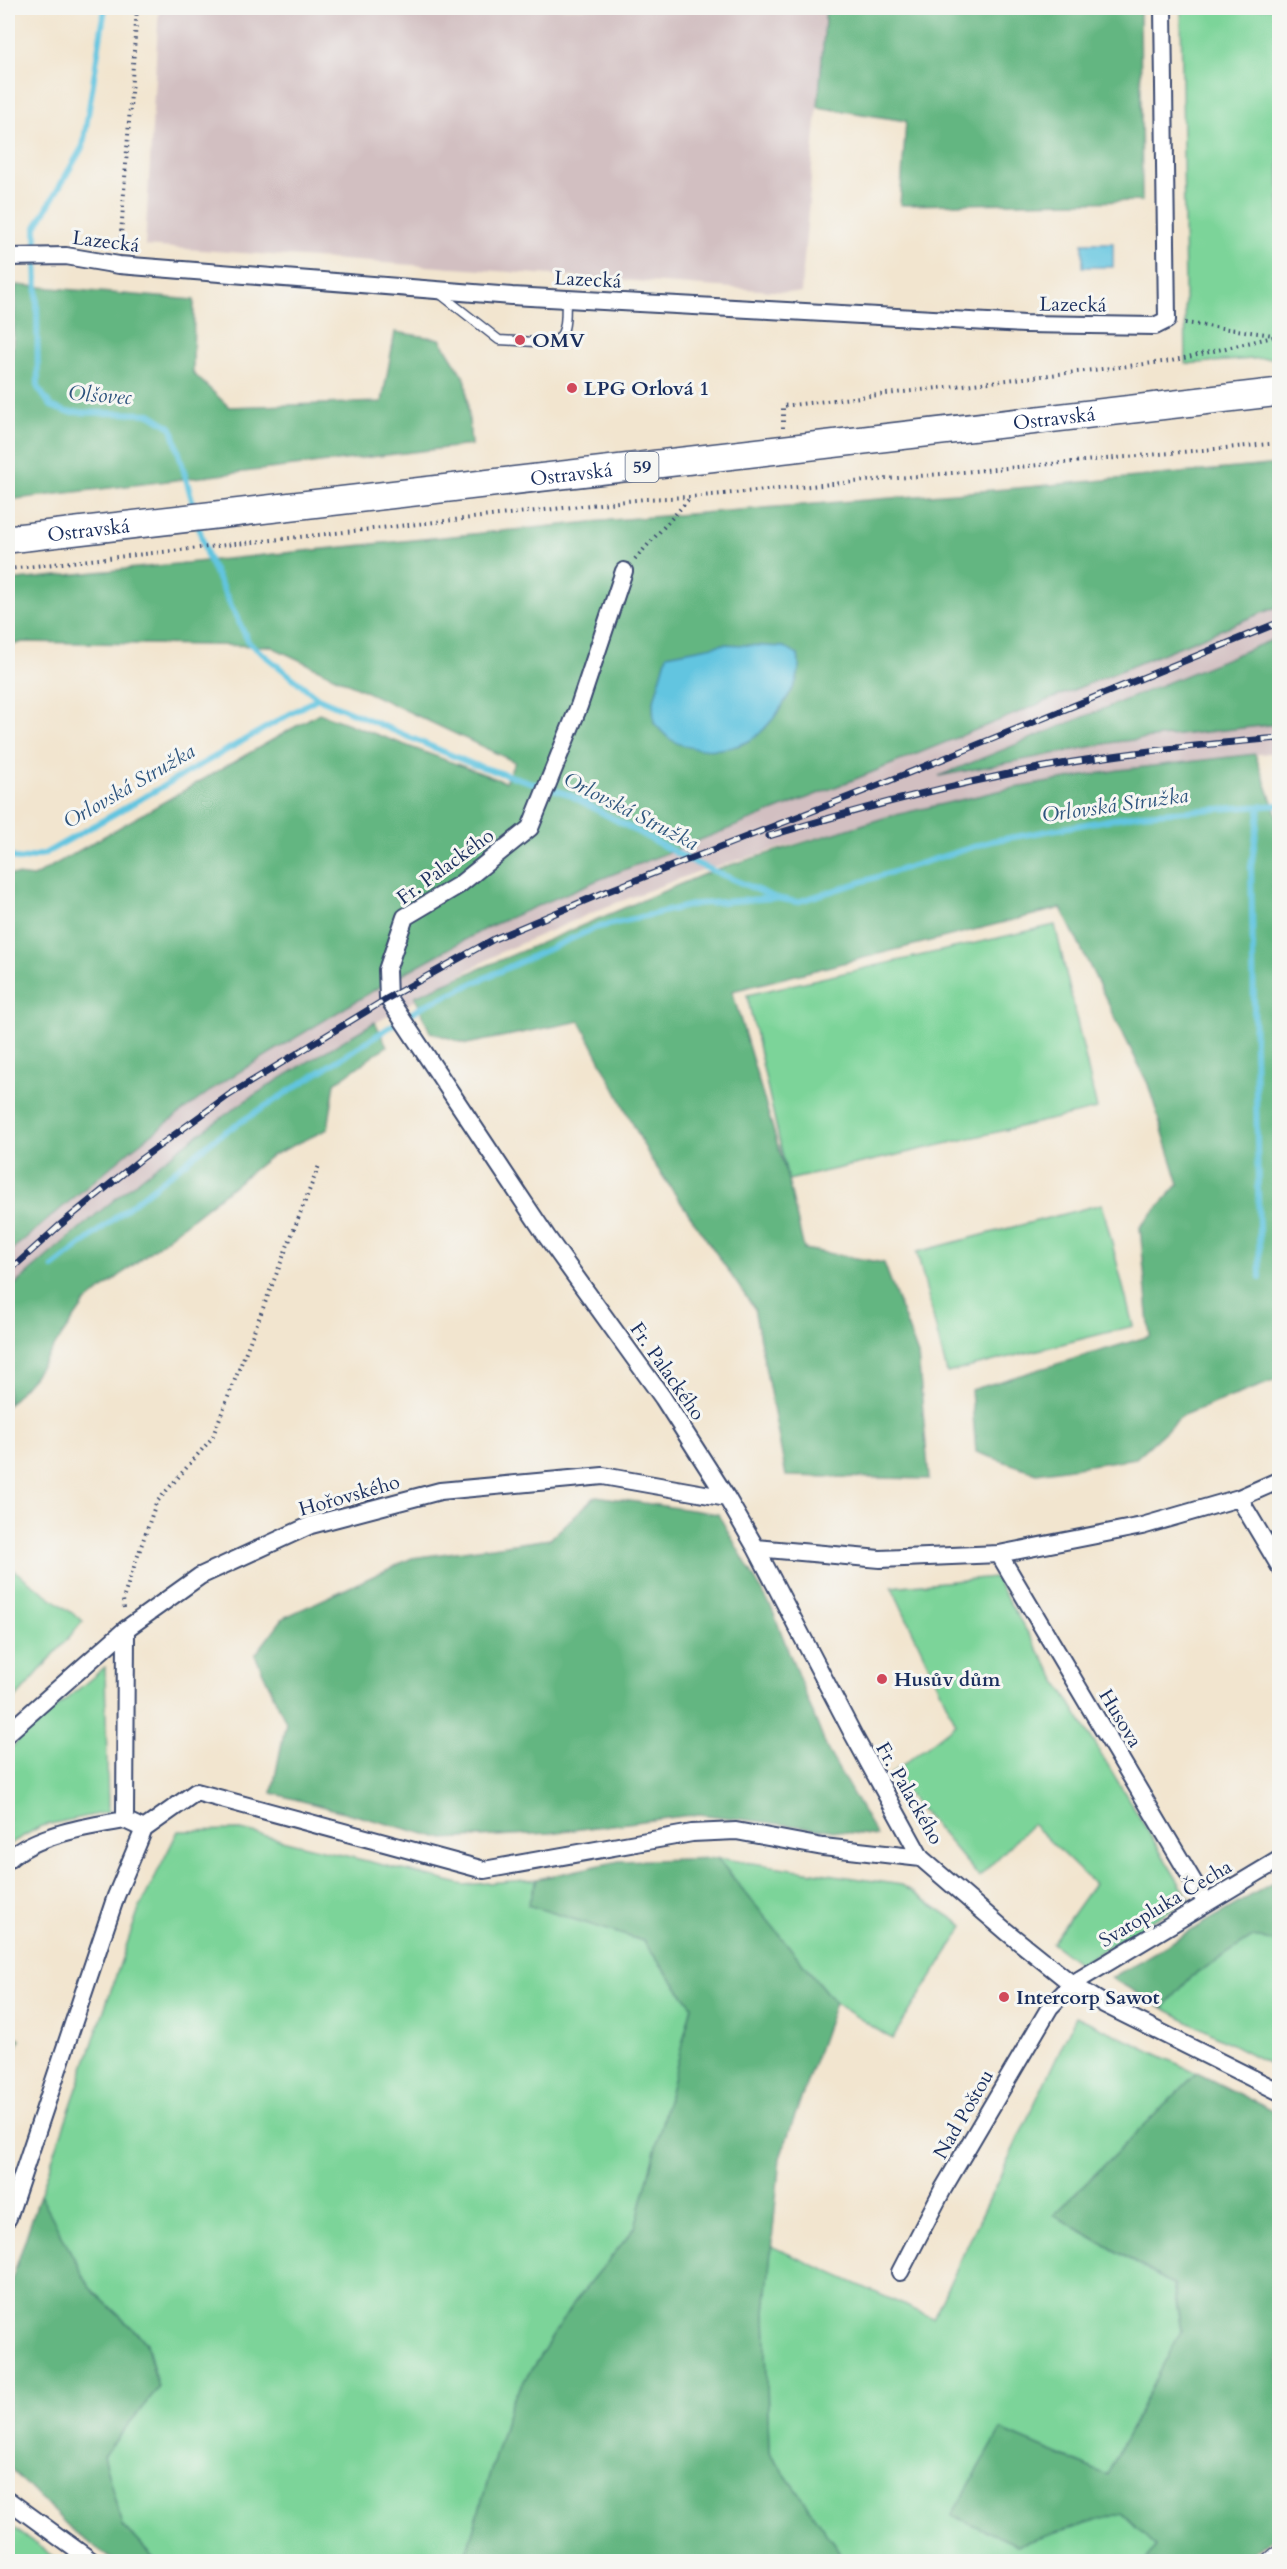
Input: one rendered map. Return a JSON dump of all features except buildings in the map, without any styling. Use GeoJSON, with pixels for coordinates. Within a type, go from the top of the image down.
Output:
{"type":"FeatureCollection","features":[{"type":"Feature","properties":{"kind":"main road","name":"Ostravská"},"geometry":{"type":"LineString","coordinates":[[8,539],[1280,392]]}},
{"type":"Feature","properties":{"kind":"street"},"geometry":{"type":"LineString","coordinates":[[1163,8],[1167,320]]}},
{"type":"Feature","properties":{"kind":"street","name":"Lazecká"},"geometry":{"type":"LineString","coordinates":[[8,257],[66,256],[119,265],[436,290],[1025,324],[1155,326],[1167,320]]}},
{"type":"Feature","properties":{"kind":"street","name":"Fr. Palackého"},"geometry":{"type":"LineString","coordinates":[[624,571],[579,706],[530,828],[459,885],[405,917],[387,970],[388,998],[547,1237],[663,1398],[727,1498],[756,1548],[859,1746],[921,1858],[1072,1984],[1104,2004],[1280,2092]]}},
{"type":"Feature","properties":{"kind":"street","name":"Hořovského"},"geometry":{"type":"LineString","coordinates":[[8,1733],[126,1629],[200,1576],[311,1525],[440,1491],[603,1476],[727,1498]]}},
{"type":"Feature","properties":{"kind":"street"},"geometry":{"type":"LineString","coordinates":[[756,1548],[880,1559],[999,1554],[1142,1526],[1239,1498],[1280,1480]]}},
{"type":"Feature","properties":{"kind":"street"},"geometry":{"type":"LineString","coordinates":[[1239,1498],[1280,1567]]}},
{"type":"Feature","properties":{"kind":"street","name":"Husova"},"geometry":{"type":"LineString","coordinates":[[999,1554],[1206,1903]]}},
{"type":"Feature","properties":{"kind":"street"},"geometry":{"type":"LineString","coordinates":[[125,1820],[126,1629]]}},
{"type":"Feature","properties":{"kind":"street"},"geometry":{"type":"LineString","coordinates":[[8,2218],[116,1896],[144,1829],[196,1792],[484,1870],[692,1833],[736,1831],[823,1847],[921,1858]]}},
{"type":"Feature","properties":{"kind":"street"},"geometry":{"type":"LineString","coordinates":[[8,1860],[20,1848],[89,1826],[125,1820],[144,1829]]}},
{"type":"Feature","properties":{"kind":"street","name":"Svatopluka Čecha"},"geometry":{"type":"LineString","coordinates":[[1072,1984],[1280,1859]]}},
{"type":"Feature","properties":{"kind":"street","name":"Nad Poštou"},"geometry":{"type":"LineString","coordinates":[[900,2272],[943,2189],[1050,2007],[1072,1984]]}},
{"type":"Feature","properties":{"kind":"street"},"geometry":{"type":"LineString","coordinates":[[8,2500],[93,2562]]}},
{"type":"Feature","properties":{"kind":"street"},"geometry":{"type":"LineString","coordinates":[[1273,2562],[1280,2556]]}},
{"type":"Feature","properties":{"kind":"lane"},"geometry":{"type":"LineString","coordinates":[[436,290],[499,340],[541,343],[552,343],[559,340],[564,332],[566,298]]}},
{"type":"Feature","properties":{"kind":"path"},"geometry":{"type":"LineString","coordinates":[[119,265],[137,8]]}},
{"type":"Feature","properties":{"kind":"path"},"geometry":{"type":"LineString","coordinates":[[1167,320],[1273,337]]}},
{"type":"Feature","properties":{"kind":"path"},"geometry":{"type":"LineString","coordinates":[[783,450],[783,406],[1171,362],[1280,336]]}},
{"type":"Feature","properties":{"kind":"path"},"geometry":{"type":"LineString","coordinates":[[8,569],[633,500],[690,497],[1280,443]]}},
{"type":"Feature","properties":{"kind":"path"},"geometry":{"type":"LineString","coordinates":[[624,571],[690,497]]}},
{"type":"Feature","properties":{"kind":"path"},"geometry":{"type":"LineString","coordinates":[[126,1629],[123,1599],[156,1503],[212,1438],[320,1163]]}},
{"type":"Feature","properties":{"kind":"shaded area"},"geometry":{"type":"Polygon","coordinates":[[[159,8],[826,8],[801,293],[145,246],[159,8]]]}},
{"type":"Feature","properties":{"kind":"shaded area"},"geometry":{"type":"Polygon","coordinates":[[[1279,606],[1279,637],[943,775],[1115,742],[1279,724],[1279,752],[1119,770],[1003,790],[887,817],[697,872],[608,906],[501,952],[322,1053],[70,1235],[8,1291],[8,1253],[133,1148],[221,1083],[308,1029],[488,927],[598,880],[858,778],[1279,606]]]}},
{"type":"Feature","properties":{"kind":"green space"},"geometry":{"type":"Polygon","coordinates":[[[826,8],[1140,8],[1142,201],[900,205],[906,121],[818,107],[826,8]]]}},
{"type":"Feature","properties":{"kind":"green space"},"geometry":{"type":"Polygon","coordinates":[[[1181,8],[1279,8],[1279,357],[1186,364],[1181,8]]]}},
{"type":"Feature","properties":{"kind":"green space"},"geometry":{"type":"Polygon","coordinates":[[[16,285],[194,300],[193,373],[229,407],[382,402],[395,332],[440,339],[466,381],[471,445],[8,500],[8,443],[16,285]]]}},
{"type":"Feature","properties":{"kind":"green space"},"geometry":{"type":"Polygon","coordinates":[[[1279,464],[1279,606],[858,778],[598,880],[488,927],[381,986],[221,1083],[133,1148],[8,1253],[8,874],[33,877],[319,713],[505,782],[515,762],[270,646],[23,642],[8,646],[8,581],[612,520],[1006,489],[1279,464]]]}},
{"type":"Feature","properties":{"kind":"green space"},"geometry":{"type":"Polygon","coordinates":[[[1279,637],[1279,724],[1115,742],[939,776],[1279,637]]]}},
{"type":"Feature","properties":{"kind":"green space"},"geometry":{"type":"Polygon","coordinates":[[[1255,754],[1280,824],[1279,1379],[1183,1415],[1136,1458],[1037,1473],[976,1452],[971,1390],[1150,1336],[1140,1227],[1179,1184],[1148,1084],[1061,908],[732,991],[788,1180],[804,1249],[884,1263],[918,1355],[929,1479],[786,1476],[754,1308],[651,1159],[580,1021],[467,1044],[430,1032],[415,996],[714,870],[887,817],[1003,790],[1119,770],[1255,754]]]}},
{"type":"Feature","properties":{"kind":"green space"},"geometry":{"type":"Polygon","coordinates":[[[1055,925],[1097,1109],[788,1180],[747,995],[1055,925]]]}},
{"type":"Feature","properties":{"kind":"green space"},"geometry":{"type":"Polygon","coordinates":[[[375,1022],[387,1046],[335,1083],[328,1129],[271,1156],[85,1303],[33,1377],[8,1405],[8,1291],[118,1196],[205,1129],[269,1085],[375,1022]]]}},
{"type":"Feature","properties":{"kind":"green space"},"geometry":{"type":"Polygon","coordinates":[[[1102,1204],[1133,1326],[947,1373],[917,1252],[1102,1204]]]}},
{"type":"Feature","properties":{"kind":"green space"},"geometry":{"type":"Polygon","coordinates":[[[596,1496],[718,1514],[772,1609],[827,1749],[877,1836],[699,1814],[549,1833],[444,1839],[272,1793],[286,1722],[255,1655],[283,1618],[412,1558],[550,1539],[596,1496]]]}},
{"type":"Feature","properties":{"kind":"green space"},"geometry":{"type":"Polygon","coordinates":[[[8,1566],[83,1621],[8,1707],[8,1566]]]}},
{"type":"Feature","properties":{"kind":"green space"},"geometry":{"type":"Polygon","coordinates":[[[994,1577],[1189,1899],[1080,1964],[1052,1943],[1094,1884],[1032,1824],[979,1877],[891,1774],[956,1724],[892,1587],[994,1577]]]}},
{"type":"Feature","properties":{"kind":"green space"},"geometry":{"type":"Polygon","coordinates":[[[105,1667],[108,1812],[41,1826],[8,1845],[8,1752],[20,1738],[105,1667]]]}},
{"type":"Feature","properties":{"kind":"green space"},"geometry":{"type":"Polygon","coordinates":[[[241,1830],[464,1885],[537,1879],[528,1905],[643,1941],[692,2006],[635,2228],[573,2304],[512,2400],[464,2561],[156,2561],[122,2525],[103,2456],[158,2388],[147,2342],[90,2288],[40,2195],[139,1909],[178,1831],[241,1830]]]}},
{"type":"Feature","properties":{"kind":"green space"},"geometry":{"type":"Polygon","coordinates":[[[717,1858],[902,1885],[964,1926],[892,2039],[835,2003],[717,1858]]]}},
{"type":"Feature","properties":{"kind":"green space"},"geometry":{"type":"Polygon","coordinates":[[[717,1858],[835,2003],[780,2158],[765,2312],[769,2452],[846,2561],[464,2561],[512,2400],[573,2304],[635,2228],[692,2006],[643,1941],[528,1905],[537,1879],[619,1861],[717,1858]]]}},
{"type":"Feature","properties":{"kind":"green space"},"geometry":{"type":"Polygon","coordinates":[[[1279,1879],[1279,1944],[1254,1936],[1191,1977],[1163,2008],[1111,1978],[1279,1879]]]}},
{"type":"Feature","properties":{"kind":"green space"},"geometry":{"type":"Polygon","coordinates":[[[1254,1936],[1279,1944],[1279,2069],[1163,2008],[1191,1977],[1254,1936]]]}},
{"type":"Feature","properties":{"kind":"green space"},"geometry":{"type":"Polygon","coordinates":[[[1076,2016],[1197,2073],[1054,2215],[1173,2285],[1181,2331],[1107,2475],[1001,2430],[952,2515],[1017,2545],[1122,2512],[1155,2545],[1146,2561],[846,2561],[769,2452],[765,2312],[771,2246],[933,2318],[1076,2016]]]}},
{"type":"Feature","properties":{"kind":"green space"},"geometry":{"type":"Polygon","coordinates":[[[8,2028],[20,2040],[8,2068],[8,2028]]]}},
{"type":"Feature","properties":{"kind":"green space"},"geometry":{"type":"Polygon","coordinates":[[[1197,2073],[1279,2114],[1279,2532],[1242,2561],[1146,2561],[1155,2545],[1122,2513],[1017,2545],[952,2515],[1001,2430],[1107,2475],[1181,2331],[1174,2285],[1054,2215],[1197,2073]]]}},
{"type":"Feature","properties":{"kind":"green space"},"geometry":{"type":"Polygon","coordinates":[[[40,2195],[90,2288],[146,2342],[158,2388],[103,2456],[122,2525],[156,2561],[115,2561],[75,2533],[8,2466],[8,2291],[40,2195]]]}},
{"type":"Feature","properties":{"kind":"green space"},"geometry":{"type":"Polygon","coordinates":[[[8,2524],[58,2560],[60,2561],[8,2561],[8,2524]]]}},
{"type":"Feature","properties":{"kind":"water"},"geometry":{"type":"Polygon","coordinates":[[[1083,243],[1113,243],[1113,267],[1083,267],[1083,243]]]}},
{"type":"Feature","properties":{"kind":"water"},"geometry":{"type":"Polygon","coordinates":[[[724,644],[784,647],[798,655],[799,670],[796,682],[771,721],[758,735],[747,742],[729,748],[708,750],[678,744],[654,723],[653,704],[667,655],[724,644]]]}},
{"type":"Feature","properties":{"kind":"waterway","name":"Olšovec"},"geometry":{"type":"LineString","coordinates":[[105,8],[83,146],[36,227],[38,388],[51,406],[66,412],[150,414],[172,428],[195,511]]}},
{"type":"Feature","properties":{"kind":"waterway","name":"Olšovec"},"geometry":{"type":"LineString","coordinates":[[198,524],[207,556],[249,643],[318,698]]}},
{"type":"Feature","properties":{"kind":"waterway","name":"Orlovská Stružka"},"geometry":{"type":"LineString","coordinates":[[8,855],[20,860],[44,854],[318,698],[472,764],[568,794],[693,862],[776,898],[797,902],[992,841],[1141,814],[1280,805]]}},
{"type":"Feature","properties":{"kind":"waterway"},"geometry":{"type":"LineString","coordinates":[[1260,806],[1251,867],[1260,1278]]}},
{"type":"Feature","properties":{"kind":"waterway"},"geometry":{"type":"LineString","coordinates":[[53,1267],[217,1137],[423,1006],[595,928],[696,904],[774,898]]}},
{"type":"Feature","properties":{"kind":"railway"},"geometry":{"type":"LineString","coordinates":[[8,1272],[60,1225],[141,1159],[229,1095],[388,998],[494,939],[603,893],[864,791],[1280,622]]}},
{"type":"Feature","properties":{"kind":"railway"},"geometry":{"type":"LineString","coordinates":[[769,836],[912,796],[1034,769],[1139,752],[1280,738]]}},
{"type":"Feature","properties":{"kind":"place","name":"OMV"},"geometry":{"type":"Point","coordinates":[520,340]}},
{"type":"Feature","properties":{"kind":"place","name":"LPG Orlová 1"},"geometry":{"type":"Point","coordinates":[572,388]}},
{"type":"Feature","properties":{"kind":"place","name":"Husův dům"},"geometry":{"type":"Point","coordinates":[882,1679]}},
{"type":"Feature","properties":{"kind":"place","name":"Intercorp Sawot"},"geometry":{"type":"Point","coordinates":[1004,1997]}}]}
